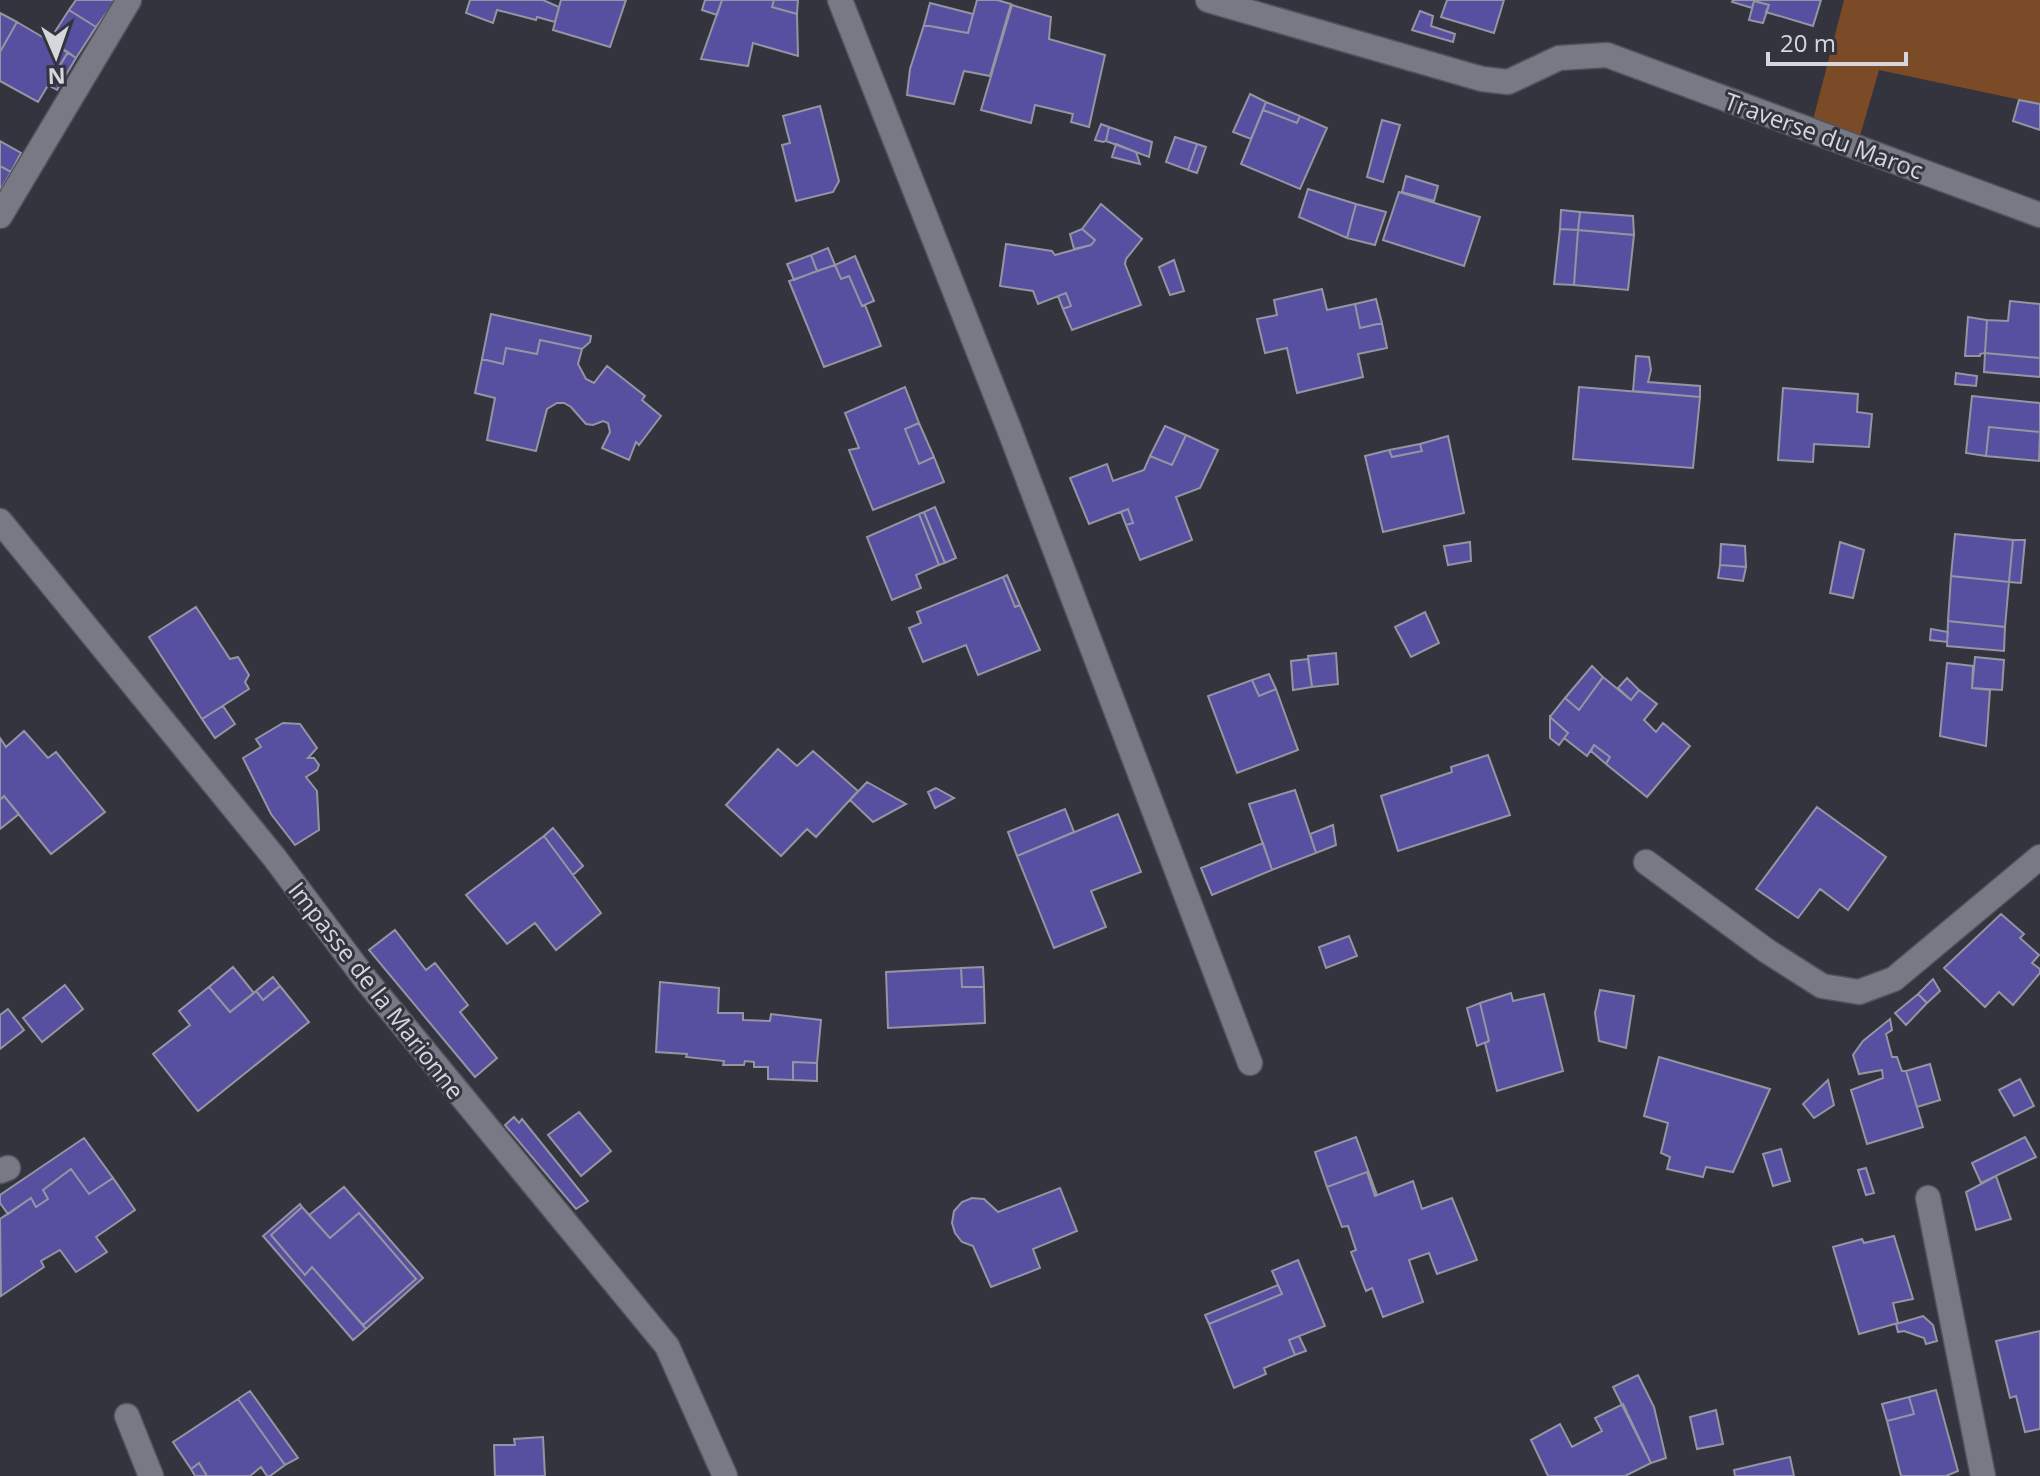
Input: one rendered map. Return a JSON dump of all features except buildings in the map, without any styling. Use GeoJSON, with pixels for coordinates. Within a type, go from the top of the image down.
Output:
{"type":"FeatureCollection","features":[{"type":"Feature","properties":{"kind":"street"},"geometry":{"type":"LineString","coordinates":[[0,216],[129,0]]}},
{"type":"Feature","properties":{"kind":"street"},"geometry":{"type":"LineString","coordinates":[[840,0],[1008,426],[1250,1063]]}},
{"type":"Feature","properties":{"kind":"street","name":"Traverse du Maroc"},"geometry":{"type":"LineString","coordinates":[[1208,0],[1495,81],[1508,82],[1559,58],[1607,55],[2040,215]]}},
{"type":"Feature","properties":{"kind":"street","name":"Impasse de la Marionne"},"geometry":{"type":"LineString","coordinates":[[0,521],[274,857],[366,980],[667,1346],[725,1476]]}},
{"type":"Feature","properties":{"kind":"street"},"geometry":{"type":"LineString","coordinates":[[1646,862],[1767,951],[1822,986],[1859,992],[1894,979],[2040,857]]}},
{"type":"Feature","properties":{"kind":"street"},"geometry":{"type":"LineString","coordinates":[[1928,1198],[1983,1476]]}},
{"type":"Feature","properties":{"kind":"street"},"geometry":{"type":"LineString","coordinates":[[127,1416],[151,1476]]}},
{"type":"Feature","properties":{"kind":"shaded area"},"geometry":{"type":"Polygon","coordinates":[[[1844,0],[2040,0],[2040,104],[1879,70],[1860,136],[1813,120],[1844,0]]]}}]}
